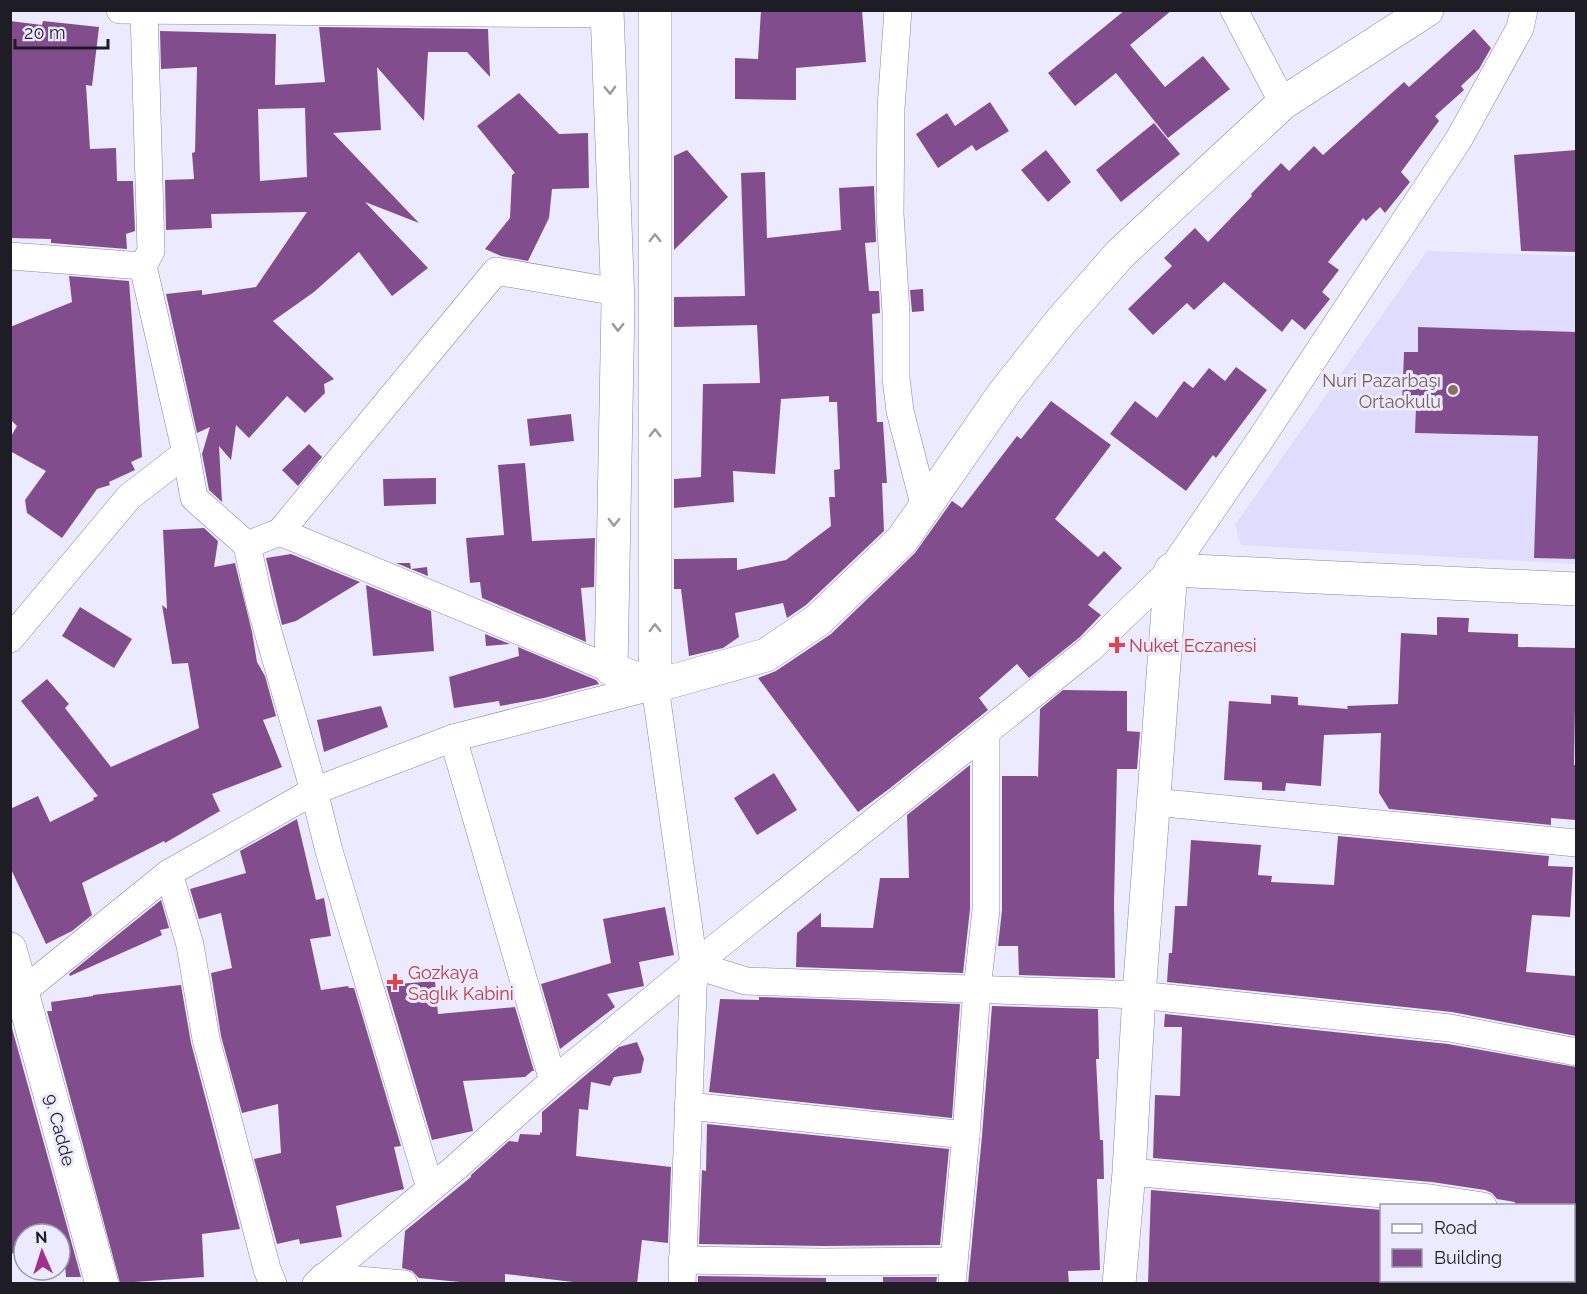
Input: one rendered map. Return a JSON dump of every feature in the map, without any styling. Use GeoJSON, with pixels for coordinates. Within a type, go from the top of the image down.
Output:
{"type":"FeatureCollection","features":[{"type":"Feature","properties":{"kind":"street"},"geometry":{"type":"LineString","coordinates":[[655,10],[655,686],[694,965],[682,1272],[823,1262],[953,1272],[966,1135],[976,989],[986,910],[986,733]]}},
{"type":"Feature","properties":{"kind":"street"},"geometry":{"type":"LineString","coordinates":[[898,10],[891,108],[890,213],[896,313],[896,378],[900,411],[926,508]]}},
{"type":"Feature","properties":{"kind":"street"},"geometry":{"type":"LineString","coordinates":[[1234,10],[1283,103]]}},
{"type":"Feature","properties":{"kind":"street"},"geometry":{"type":"LineString","coordinates":[[16,996],[169,873],[314,791],[453,738],[766,655],[818,620],[902,540],[1004,393],[1061,321],[1120,254],[1283,103],[1427,10]]}},
{"type":"Feature","properties":{"kind":"street"},"geometry":{"type":"LineString","coordinates":[[320,1280],[553,1081],[694,965],[1090,649],[1171,570],[1459,139],[1520,28],[1524,10]]}},
{"type":"Feature","properties":{"kind":"street"},"geometry":{"type":"LineString","coordinates":[[430,1188],[329,851],[260,604],[247,545],[194,498],[186,453],[143,266],[151,251],[136,11],[607,12],[617,292],[611,669]]}},
{"type":"Feature","properties":{"kind":"street"},"geometry":{"type":"LineString","coordinates":[[10,256],[143,266]]}},
{"type":"Feature","properties":{"kind":"street"},"geometry":{"type":"LineString","coordinates":[[247,545],[280,532],[496,271],[617,292]]}},
{"type":"Feature","properties":{"kind":"street"},"geometry":{"type":"LineString","coordinates":[[10,639],[35,612],[129,497],[186,453]]}},
{"type":"Feature","properties":{"kind":"street"},"geometry":{"type":"LineString","coordinates":[[280,532],[655,686]]}},
{"type":"Feature","properties":{"kind":"street"},"geometry":{"type":"LineString","coordinates":[[1171,570],[1576,589]]}},
{"type":"Feature","properties":{"kind":"street"},"geometry":{"type":"LineString","coordinates":[[1119,1284],[1129,1172],[1139,995],[1171,570]]}},
{"type":"Feature","properties":{"kind":"street"},"geometry":{"type":"LineString","coordinates":[[453,738],[553,1081]]}},
{"type":"Feature","properties":{"kind":"street"},"geometry":{"type":"LineString","coordinates":[[1154,802],[1576,843]]}},
{"type":"Feature","properties":{"kind":"street"},"geometry":{"type":"LineString","coordinates":[[169,873],[190,945],[206,1039],[267,1269],[273,1284]]}},
{"type":"Feature","properties":{"kind":"street","name":"9. Cadde"},"geometry":{"type":"LineString","coordinates":[[10,949],[16,996],[102,1284]]}},
{"type":"Feature","properties":{"kind":"street"},"geometry":{"type":"LineString","coordinates":[[694,965],[746,981],[1139,995],[1450,1028],[1576,1052]]}},
{"type":"Feature","properties":{"kind":"street"},"geometry":{"type":"LineString","coordinates":[[688,1106],[966,1135]]}},
{"type":"Feature","properties":{"kind":"street"},"geometry":{"type":"LineString","coordinates":[[1129,1172],[1430,1198],[1470,1204]]}},
{"type":"Feature","properties":{"kind":"street"},"geometry":{"type":"LineString","coordinates":[[320,1280],[404,1284]]}},
{"type":"Feature","properties":{"kind":"shaded area","name":"Nuri Pazarbaşı Ortaokulu"},"geometry":{"type":"Polygon","coordinates":[[[1427,251],[1576,256],[1576,564],[1241,545],[1235,525],[1427,251]]]}},
{"type":"Feature","properties":{"kind":"building"},"geometry":{"type":"Polygon","coordinates":[[[761,10],[862,10],[866,62],[796,68],[796,100],[735,99],[735,58],[758,59],[761,10]]]}},
{"type":"Feature","properties":{"kind":"building"},"geometry":{"type":"Polygon","coordinates":[[[1125,10],[1172,10],[1130,45],[1165,87],[1203,56],[1230,89],[1168,138],[1116,73],[1075,106],[1048,73],[1125,10]]]}},
{"type":"Feature","properties":{"kind":"building"},"geometry":{"type":"Polygon","coordinates":[[[10,21],[42,25],[43,21],[99,27],[92,86],[86,85],[90,149],[116,148],[117,181],[133,181],[135,231],[126,234],[127,249],[51,243],[51,239],[10,238],[10,21]]]}},
{"type":"Feature","properties":{"kind":"building"},"geometry":{"type":"Polygon","coordinates":[[[319,27],[488,29],[490,77],[467,52],[428,52],[424,121],[377,67],[381,130],[333,133],[419,223],[365,202],[428,268],[392,296],[359,252],[314,292],[273,321],[334,379],[324,384],[325,393],[305,413],[287,396],[249,438],[236,425],[231,460],[219,446],[222,502],[209,490],[202,454],[210,427],[197,433],[166,294],[202,290],[202,295],[256,287],[307,212],[211,214],[212,228],[166,230],[165,180],[194,179],[192,153],[195,152],[197,67],[161,69],[160,31],[276,34],[275,85],[325,82],[319,27]],[[305,108],[258,109],[260,181],[307,177],[305,108]]]}},
{"type":"Feature","properties":{"kind":"building"},"geometry":{"type":"Polygon","coordinates":[[[1474,29],[1491,48],[1479,69],[1461,86],[1464,90],[1435,116],[1439,121],[1401,172],[1410,182],[1385,213],[1380,207],[1366,221],[1363,218],[1328,262],[1339,270],[1322,292],[1330,299],[1305,330],[1292,319],[1282,332],[1224,282],[1194,310],[1187,303],[1153,335],[1128,309],[1172,266],[1164,258],[1195,228],[1208,242],[1281,163],[1289,171],[1314,146],[1323,155],[1404,82],[1409,87],[1474,29]]]}},
{"type":"Feature","properties":{"kind":"building"},"geometry":{"type":"Polygon","coordinates":[[[519,93],[559,134],[588,133],[589,188],[552,189],[549,218],[528,261],[501,256],[485,249],[510,218],[512,175],[515,173],[477,126],[519,93]]]}},
{"type":"Feature","properties":{"kind":"building"},"geometry":{"type":"Polygon","coordinates":[[[990,102],[1009,131],[976,151],[972,145],[938,168],[916,134],[947,113],[955,126],[990,102]]]}},
{"type":"Feature","properties":{"kind":"building"},"geometry":{"type":"Polygon","coordinates":[[[1154,123],[1180,154],[1121,202],[1096,170],[1154,123]]]}},
{"type":"Feature","properties":{"kind":"building"},"geometry":{"type":"Polygon","coordinates":[[[687,150],[728,197],[674,250],[674,156],[687,150]]]}},
{"type":"Feature","properties":{"kind":"building"},"geometry":{"type":"Polygon","coordinates":[[[1046,150],[1071,182],[1048,202],[1021,170],[1046,150]]]}},
{"type":"Feature","properties":{"kind":"building"},"geometry":{"type":"Polygon","coordinates":[[[1576,150],[1576,252],[1521,251],[1514,155],[1576,150]]]}},
{"type":"Feature","properties":{"kind":"building"},"geometry":{"type":"Polygon","coordinates":[[[765,172],[767,238],[841,230],[839,188],[874,186],[876,242],[865,243],[869,291],[879,291],[880,313],[872,314],[877,422],[883,422],[887,483],[882,483],[884,531],[806,605],[787,618],[783,603],[735,613],[739,637],[723,648],[689,656],[681,589],[674,589],[674,559],[737,558],[737,570],[786,560],[831,526],[829,497],[835,497],[834,470],[840,469],[837,402],[829,402],[829,396],[781,399],[775,474],[733,471],[734,502],[674,508],[674,479],[701,477],[703,384],[760,383],[757,325],[674,327],[674,297],[745,296],[741,173],[765,172]]]}},
{"type":"Feature","properties":{"kind":"building"},"geometry":{"type":"Polygon","coordinates":[[[69,276],[129,281],[142,457],[131,462],[135,470],[109,482],[110,485],[97,489],[62,538],[27,513],[25,500],[46,471],[10,451],[10,438],[17,426],[10,419],[10,327],[72,302],[69,276]]]}},
{"type":"Feature","properties":{"kind":"building"},"geometry":{"type":"Polygon","coordinates":[[[923,289],[924,311],[912,312],[910,290],[923,289]]]}},
{"type":"Feature","properties":{"kind":"building"},"geometry":{"type":"Polygon","coordinates":[[[1418,327],[1576,332],[1576,559],[1534,558],[1538,436],[1415,433],[1416,407],[1402,406],[1404,352],[1418,352],[1418,327]]]}},
{"type":"Feature","properties":{"kind":"building"},"geometry":{"type":"Polygon","coordinates":[[[1236,367],[1267,390],[1216,458],[1213,455],[1186,491],[1110,434],[1135,401],[1157,418],[1184,381],[1193,388],[1209,368],[1225,381],[1236,367]]]}},
{"type":"Feature","properties":{"kind":"building"},"geometry":{"type":"Polygon","coordinates":[[[1051,401],[1111,445],[1055,519],[1098,557],[1104,551],[1122,568],[1088,605],[1101,615],[1080,637],[1029,678],[1017,664],[979,698],[988,710],[858,812],[758,678],[776,671],[831,634],[915,553],[952,501],[962,508],[1017,436],[1021,439],[1051,401]]]}},
{"type":"Feature","properties":{"kind":"building"},"geometry":{"type":"Polygon","coordinates":[[[571,414],[574,441],[530,446],[527,419],[571,414]]]}},
{"type":"Feature","properties":{"kind":"building"},"geometry":{"type":"Polygon","coordinates":[[[309,444],[322,457],[298,486],[282,470],[309,444]]]}},
{"type":"Feature","properties":{"kind":"building"},"geometry":{"type":"Polygon","coordinates":[[[525,463],[532,541],[595,538],[594,587],[581,588],[586,642],[482,598],[480,582],[470,583],[466,538],[504,535],[498,465],[525,463]]]}},
{"type":"Feature","properties":{"kind":"building"},"geometry":{"type":"Polygon","coordinates":[[[436,478],[436,504],[384,506],[383,479],[436,478]]]}},
{"type":"Feature","properties":{"kind":"building"},"geometry":{"type":"Polygon","coordinates":[[[204,528],[218,541],[214,567],[235,563],[257,662],[265,676],[276,716],[263,720],[282,767],[212,794],[220,811],[165,843],[164,841],[82,883],[92,915],[72,931],[46,944],[10,867],[10,809],[38,796],[50,822],[98,796],[21,701],[47,679],[69,704],[65,708],[111,767],[199,728],[188,663],[172,664],[162,605],[167,609],[163,530],[204,528]]]}},
{"type":"Feature","properties":{"kind":"building"},"geometry":{"type":"Polygon","coordinates":[[[291,554],[360,582],[296,621],[282,625],[266,558],[291,554]]]}},
{"type":"Feature","properties":{"kind":"building"},"geometry":{"type":"Polygon","coordinates":[[[396,563],[410,563],[411,569],[427,567],[428,576],[396,563]]]}},
{"type":"Feature","properties":{"kind":"building"},"geometry":{"type":"Polygon","coordinates":[[[366,585],[431,611],[434,651],[373,656],[366,585]]]}},
{"type":"Feature","properties":{"kind":"building"},"geometry":{"type":"Polygon","coordinates":[[[80,607],[132,639],[114,668],[62,636],[80,607]]]}},
{"type":"Feature","properties":{"kind":"building"},"geometry":{"type":"Polygon","coordinates":[[[1437,617],[1469,618],[1468,632],[1518,634],[1518,647],[1576,648],[1574,765],[1576,765],[1576,820],[1551,818],[1551,825],[1389,809],[1379,793],[1381,733],[1324,735],[1321,786],[1286,783],[1285,791],[1262,790],[1262,782],[1224,780],[1229,701],[1271,704],[1271,695],[1298,697],[1298,705],[1348,709],[1347,706],[1398,704],[1401,633],[1437,635],[1437,617]]]}},
{"type":"Feature","properties":{"kind":"building"},"geometry":{"type":"Polygon","coordinates":[[[485,634],[510,644],[486,646],[485,634]]]}},
{"type":"Feature","properties":{"kind":"building"},"geometry":{"type":"Polygon","coordinates":[[[518,647],[596,680],[599,684],[500,706],[499,701],[454,708],[449,677],[519,656],[518,647]]]}},
{"type":"Feature","properties":{"kind":"building"},"geometry":{"type":"Polygon","coordinates":[[[1063,690],[1127,691],[1127,731],[1140,732],[1137,769],[1117,769],[1115,978],[1019,975],[1018,946],[998,946],[1002,910],[1002,776],[1037,776],[1038,778],[1040,709],[1063,690]]]}},
{"type":"Feature","properties":{"kind":"building"},"geometry":{"type":"Polygon","coordinates":[[[381,706],[388,727],[324,752],[317,720],[381,706]]]}},
{"type":"Feature","properties":{"kind":"building"},"geometry":{"type":"Polygon","coordinates":[[[970,765],[970,909],[963,973],[796,967],[797,933],[821,913],[821,927],[873,928],[880,878],[909,878],[907,815],[970,765]]]}},
{"type":"Feature","properties":{"kind":"building"},"geometry":{"type":"Polygon","coordinates":[[[774,773],[797,810],[757,835],[734,798],[774,773]]]}},
{"type":"Feature","properties":{"kind":"building"},"geometry":{"type":"Polygon","coordinates":[[[297,819],[316,900],[324,898],[331,936],[310,939],[321,990],[348,986],[354,988],[401,1146],[394,1147],[404,1189],[336,1206],[342,1237],[300,1244],[299,1239],[277,1244],[254,1159],[281,1153],[278,1104],[242,1113],[221,1036],[211,973],[232,968],[221,913],[199,919],[190,889],[246,873],[240,851],[297,819]]]}},
{"type":"Feature","properties":{"kind":"building"},"geometry":{"type":"Polygon","coordinates":[[[1338,836],[1549,856],[1548,866],[1573,867],[1570,917],[1532,915],[1526,972],[1576,976],[1576,1036],[1452,1012],[1167,982],[1169,953],[1172,953],[1175,906],[1187,906],[1191,840],[1261,845],[1258,875],[1272,876],[1271,882],[1334,885],[1338,836]]]}},
{"type":"Feature","properties":{"kind":"building"},"geometry":{"type":"Polygon","coordinates":[[[161,900],[169,928],[160,930],[162,935],[70,976],[69,974],[161,900]]]}},
{"type":"Feature","properties":{"kind":"building"},"geometry":{"type":"Polygon","coordinates":[[[665,907],[674,955],[639,962],[644,986],[607,994],[615,1007],[560,1049],[541,984],[611,963],[603,919],[665,907]]]}},
{"type":"Feature","properties":{"kind":"building"},"geometry":{"type":"Polygon","coordinates":[[[435,981],[438,1014],[515,1007],[534,1071],[525,1077],[463,1081],[473,1131],[432,1140],[386,985],[435,981]]]}},
{"type":"Feature","properties":{"kind":"building"},"geometry":{"type":"Polygon","coordinates":[[[181,985],[191,1043],[240,1229],[202,1234],[204,1277],[120,1283],[47,1011],[52,1011],[51,1002],[181,985]]]}},
{"type":"Feature","properties":{"kind":"building"},"geometry":{"type":"Polygon","coordinates":[[[759,997],[960,1004],[952,1118],[709,1092],[720,999],[759,1000],[759,997]]]}},
{"type":"Feature","properties":{"kind":"building"},"geometry":{"type":"Polygon","coordinates":[[[992,1006],[1098,1009],[1099,1059],[1096,1059],[1104,1179],[1097,1179],[1100,1270],[1068,1271],[1069,1284],[968,1284],[992,1006]]]}},
{"type":"Feature","properties":{"kind":"building"},"geometry":{"type":"Polygon","coordinates":[[[1165,1014],[1448,1044],[1576,1067],[1576,1205],[1514,1204],[1515,1202],[1497,1199],[1485,1190],[1432,1182],[1153,1158],[1155,1095],[1180,1096],[1182,1027],[1164,1027],[1165,1014]]]}},
{"type":"Feature","properties":{"kind":"building"},"geometry":{"type":"Polygon","coordinates":[[[10,1021],[66,1222],[12,1222],[12,1253],[10,1254],[10,1021]]]}},
{"type":"Feature","properties":{"kind":"building"},"geometry":{"type":"Polygon","coordinates":[[[637,1042],[644,1059],[641,1073],[614,1077],[610,1086],[591,1082],[588,1110],[579,1109],[576,1156],[671,1167],[668,1243],[642,1240],[637,1284],[590,1284],[505,1274],[505,1284],[459,1284],[460,1282],[419,1278],[412,1271],[402,1268],[405,1231],[471,1177],[509,1141],[518,1142],[520,1134],[540,1135],[540,1132],[542,1133],[542,1112],[619,1047],[637,1042]]]}},
{"type":"Feature","properties":{"kind":"building"},"geometry":{"type":"Polygon","coordinates":[[[707,1124],[949,1149],[940,1245],[699,1244],[702,1170],[706,1171],[707,1124]]]}},
{"type":"Feature","properties":{"kind":"building"},"geometry":{"type":"Polygon","coordinates":[[[1151,1190],[1380,1210],[1380,1282],[1382,1284],[1148,1284],[1151,1190]]]}},
{"type":"Feature","properties":{"kind":"building"},"geometry":{"type":"Polygon","coordinates":[[[72,1245],[81,1277],[72,1277],[72,1245]]]}},
{"type":"Feature","properties":{"kind":"building"},"geometry":{"type":"Polygon","coordinates":[[[698,1276],[826,1278],[826,1284],[698,1284],[698,1276]]]}},
{"type":"Feature","properties":{"kind":"building"},"geometry":{"type":"Polygon","coordinates":[[[883,1277],[937,1277],[936,1284],[883,1284],[883,1277]]]}},
{"type":"Feature","properties":{"kind":"place","name":"Nuri Pazarbaşı Ortaokulu"},"geometry":{"type":"Point","coordinates":[1453,390]}},
{"type":"Feature","properties":{"kind":"place","name":"Nuket Eczanesi"},"geometry":{"type":"Point","coordinates":[1117,645]}},
{"type":"Feature","properties":{"kind":"place","name":"Gozkaya Saglık Kabini"},"geometry":{"type":"Point","coordinates":[395,982]}}]}
